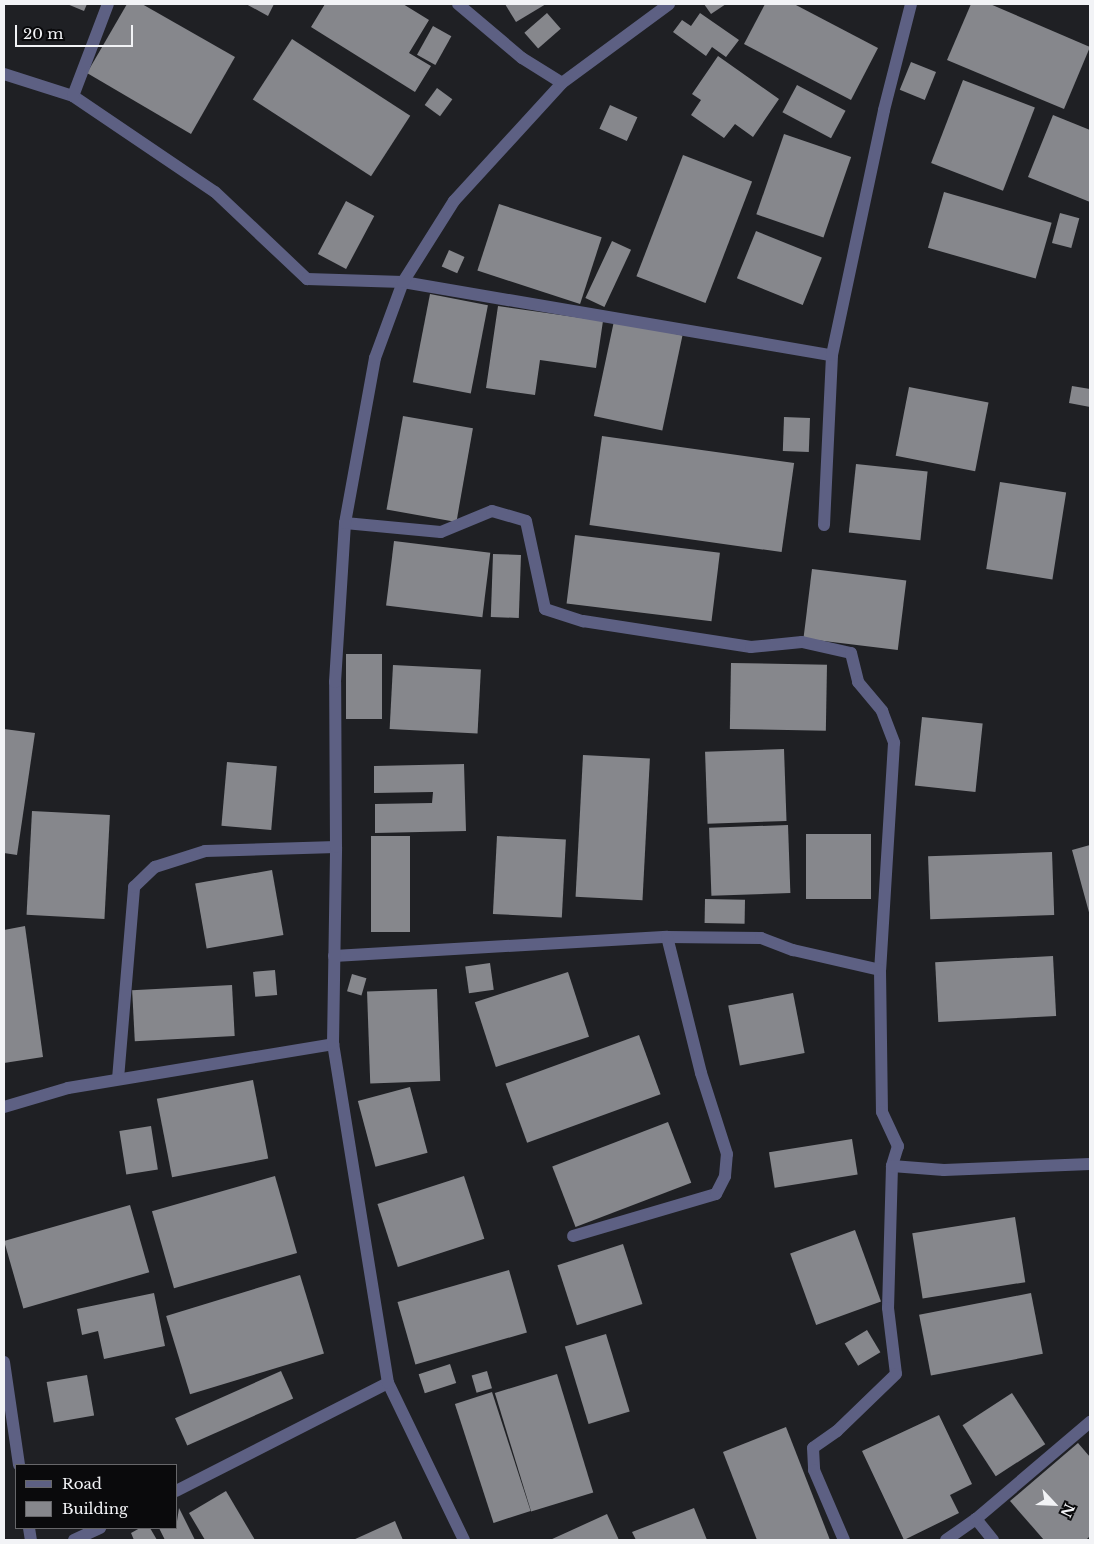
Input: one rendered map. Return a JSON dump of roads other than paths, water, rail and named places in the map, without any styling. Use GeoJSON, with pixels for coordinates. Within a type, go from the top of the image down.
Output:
{"type":"FeatureCollection","features":[{"type":"Feature","properties":{"kind":"street"},"geometry":{"type":"LineString","coordinates":[[73,96],[108,4]]}},
{"type":"Feature","properties":{"kind":"street"},"geometry":{"type":"LineString","coordinates":[[458,4],[522,58],[562,83]]}},
{"type":"Feature","properties":{"kind":"street"},"geometry":{"type":"LineString","coordinates":[[464,1540],[388,1384],[333,1044],[336,847],[335,682],[345,523],[375,358],[404,282],[454,201],[562,83],[670,4]]}},
{"type":"Feature","properties":{"kind":"street"},"geometry":{"type":"LineString","coordinates":[[824,525],[832,355],[884,110],[911,4]]}},
{"type":"Feature","properties":{"kind":"street"},"geometry":{"type":"LineString","coordinates":[[4,74],[73,96],[215,192],[307,279],[404,282],[832,355]]}},
{"type":"Feature","properties":{"kind":"street"},"geometry":{"type":"LineString","coordinates":[[345,523],[441,532],[492,511],[526,521],[545,609],[583,621],[751,647],[802,642],[851,653],[858,682],[882,711],[894,743],[880,970],[882,1112],[898,1146],[892,1166],[888,1308],[896,1374],[838,1431],[813,1448],[814,1470],[844,1540]]}},
{"type":"Feature","properties":{"kind":"street"},"geometry":{"type":"LineString","coordinates":[[118,1079],[134,887],[156,867],[205,851],[336,847]]}},
{"type":"Feature","properties":{"kind":"street"},"geometry":{"type":"LineString","coordinates":[[334,956],[667,937],[761,938],[793,950],[880,970]]}},
{"type":"Feature","properties":{"kind":"street"},"geometry":{"type":"LineString","coordinates":[[573,1236],[716,1194],[725,1176],[727,1154],[698,1064],[667,937]]}},
{"type":"Feature","properties":{"kind":"street"},"geometry":{"type":"LineString","coordinates":[[4,1107],[68,1088],[333,1044]]}},
{"type":"Feature","properties":{"kind":"street"},"geometry":{"type":"LineString","coordinates":[[892,1166],[944,1170],[1090,1164]]}},
{"type":"Feature","properties":{"kind":"street"},"geometry":{"type":"LineString","coordinates":[[4,1362],[19,1464]]}},
{"type":"Feature","properties":{"kind":"street"},"geometry":{"type":"LineString","coordinates":[[178,1490],[388,1384]]}},
{"type":"Feature","properties":{"kind":"street"},"geometry":{"type":"LineString","coordinates":[[946,1540],[976,1519],[1090,1422]]}},
{"type":"Feature","properties":{"kind":"street"},"geometry":{"type":"LineString","coordinates":[[976,1519],[993,1540]]}},
{"type":"Feature","properties":{"kind":"street"},"geometry":{"type":"LineString","coordinates":[[74,1540],[98,1529]]}}]}
